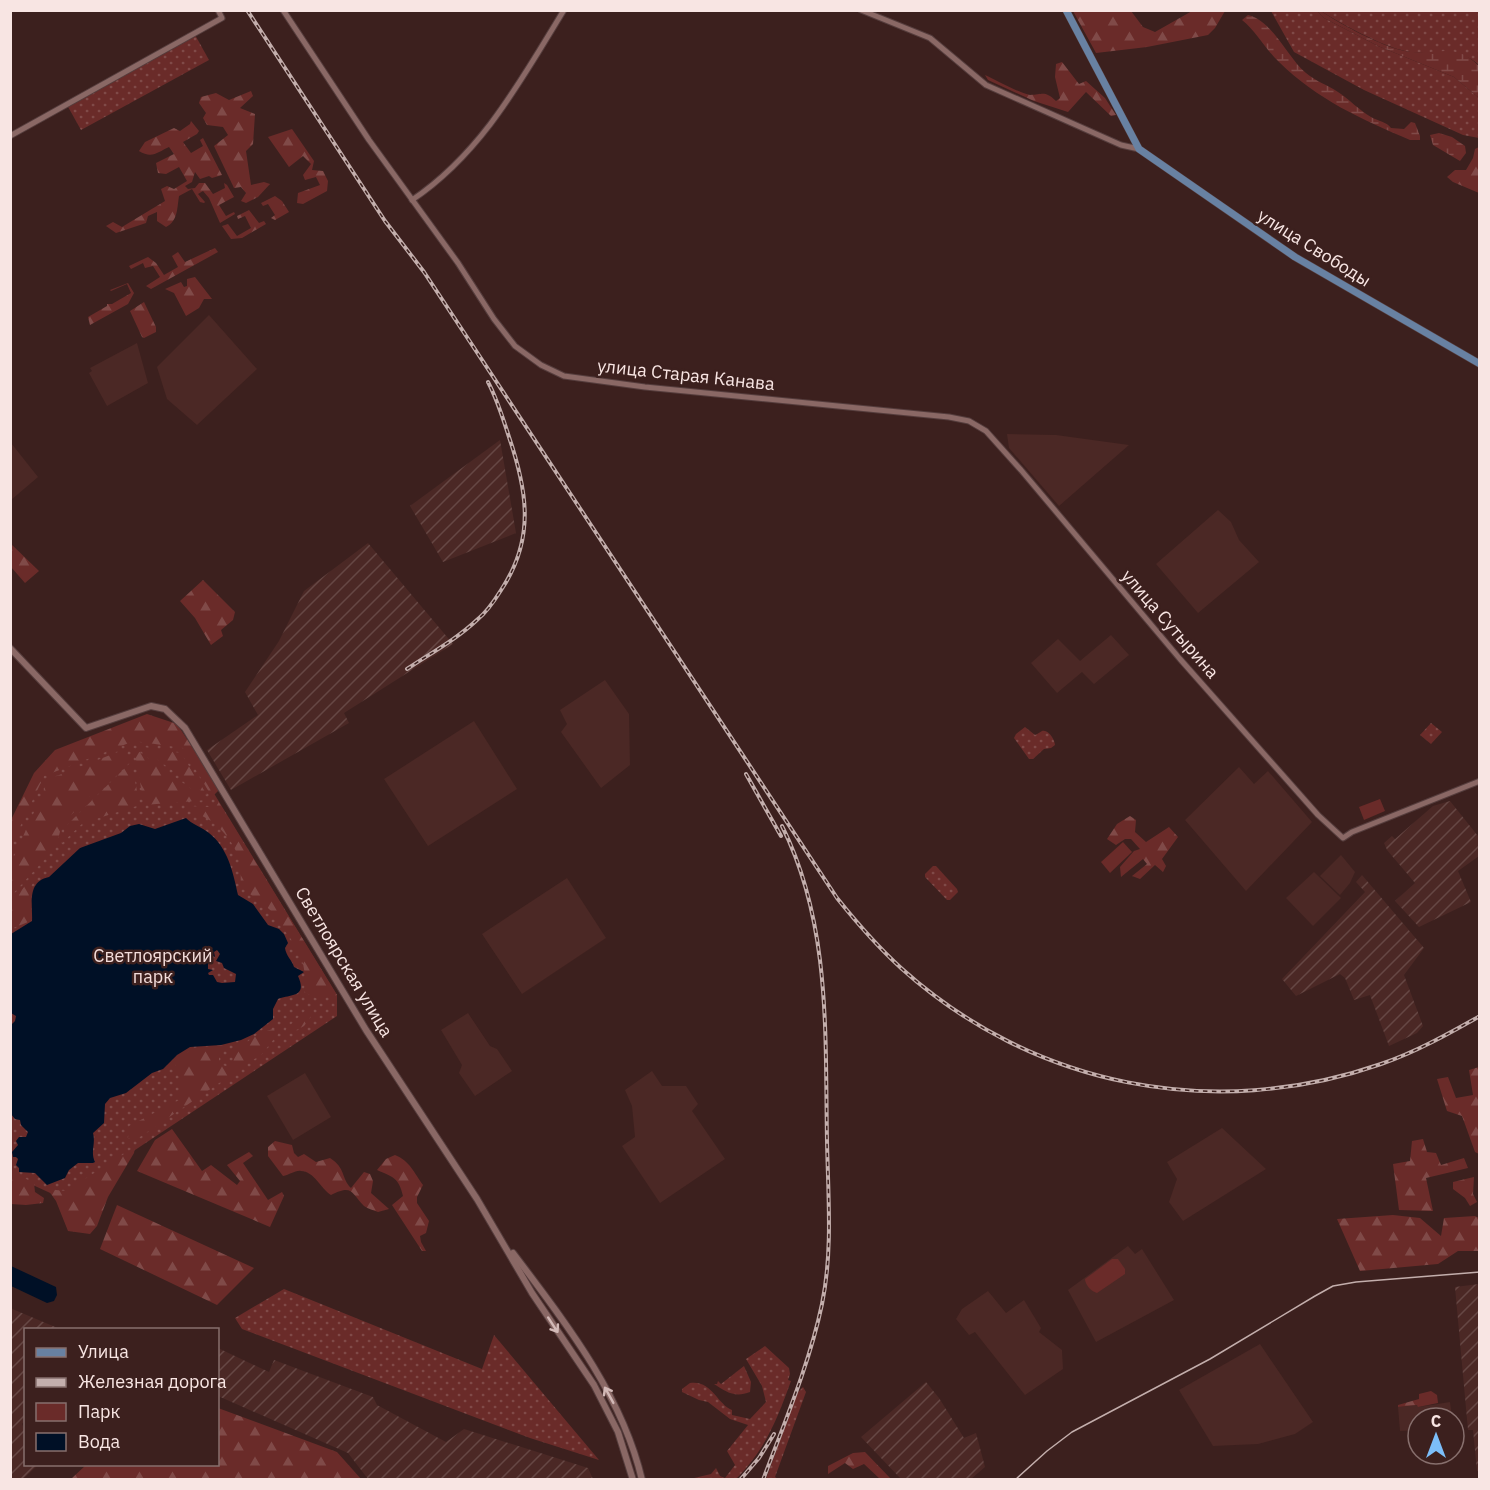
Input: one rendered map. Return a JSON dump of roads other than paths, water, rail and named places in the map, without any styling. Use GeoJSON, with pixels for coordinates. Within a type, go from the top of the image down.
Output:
{"type":"FeatureCollection","features":[{"type":"Feature","properties":{"kind":"main road"},"geometry":{"type":"LineString","coordinates":[[1066,10],[1139,149]]}},
{"type":"Feature","properties":{"kind":"main road","name":"улица Свободы"},"geometry":{"type":"LineString","coordinates":[[1139,149],[1295,257],[1479,364]]}},
{"type":"Feature","properties":{"kind":"main road","name":"Светлоярская улица"},"geometry":{"type":"LineString","coordinates":[[10,648],[86,728],[144,707],[158,706],[171,714],[185,728],[366,1030],[502,1238]]}},
{"type":"Feature","properties":{"kind":"main road"},"geometry":{"type":"LineString","coordinates":[[502,1238],[540,1288],[606,1388],[634,1448],[642,1479]]}},
{"type":"Feature","properties":{"kind":"main road"},"geometry":{"type":"LineString","coordinates":[[502,1238],[532,1293],[594,1385],[609,1412],[625,1450],[633,1479]]}},
{"type":"Feature","properties":{"kind":"main road"},"geometry":{"type":"LineString","coordinates":[[532,1293],[540,1288]]}},
{"type":"Feature","properties":{"kind":"street"},"geometry":{"type":"LineString","coordinates":[[10,136],[222,18],[218,10]]}},
{"type":"Feature","properties":{"kind":"street","name":"улица Старая Канава"},"geometry":{"type":"LineString","coordinates":[[283,10],[369,140],[448,249],[494,319],[515,346],[540,365],[564,376],[702,393],[949,417],[969,421],[979,426]]}},
{"type":"Feature","properties":{"kind":"street"},"geometry":{"type":"LineString","coordinates":[[412,200],[460,162],[491,125],[564,10]]}},
{"type":"Feature","properties":{"kind":"street"},"geometry":{"type":"LineString","coordinates":[[861,10],[930,38],[986,85],[1121,145],[1139,149]]}},
{"type":"Feature","properties":{"kind":"street","name":"улица Сутырина"},"geometry":{"type":"LineString","coordinates":[[979,426],[1021,470],[1180,659],[1342,838],[1479,781]]}},
{"type":"Feature","properties":{"kind":"water","name":"Светлоярский парк"},"geometry":{"type":"Polygon","coordinates":[[[186,818],[215,839],[229,861],[238,895],[253,904],[268,925],[279,929],[284,934],[288,943],[285,948],[288,956],[294,967],[304,972],[298,976],[301,988],[296,994],[278,999],[273,1009],[273,1019],[254,1034],[221,1045],[190,1047],[177,1055],[163,1069],[152,1073],[126,1093],[110,1098],[105,1104],[104,1123],[93,1133],[95,1162],[78,1163],[69,1170],[65,1178],[47,1185],[35,1173],[19,1172],[16,1165],[18,1159],[13,1157],[12,1152],[18,1145],[16,1141],[19,1137],[26,1137],[28,1132],[21,1125],[20,1120],[15,1119],[11,1114],[11,1025],[16,1016],[11,1013],[11,934],[32,921],[32,895],[37,884],[49,877],[80,848],[121,833],[130,826],[139,824],[155,829],[186,818]],[[217,950],[214,952],[215,957],[211,955],[205,961],[208,963],[208,969],[213,970],[208,973],[209,975],[213,975],[217,982],[235,982],[236,974],[216,961],[220,954],[217,950]]]}},
{"type":"Feature","properties":{"kind":"water"},"geometry":{"type":"Polygon","coordinates":[[[11,1266],[56,1287],[57,1295],[54,1301],[47,1303],[11,1286],[11,1266]]]}},
{"type":"Feature","properties":{"kind":"tram line"},"geometry":{"type":"LineString","coordinates":[[1015,1480],[1072,1432],[1210,1359],[1333,1286],[1356,1282],[1480,1272]]}},
{"type":"Feature","properties":{"kind":"railway"},"geometry":{"type":"LineString","coordinates":[[247,10],[385,221],[424,272],[837,898],[901,968],[953,1009],[1008,1041],[1067,1066],[1128,1082],[1191,1090],[1254,1090],[1318,1081],[1394,1059],[1480,1016]]}},
{"type":"Feature","properties":{"kind":"railway"},"geometry":{"type":"LineString","coordinates":[[407,669],[444,646],[486,612],[503,587],[520,550],[525,513],[520,476],[502,416],[488,382]]}},
{"type":"Feature","properties":{"kind":"railway"},"geometry":{"type":"LineString","coordinates":[[746,774],[781,836]]}},
{"type":"Feature","properties":{"kind":"railway"},"geometry":{"type":"LineString","coordinates":[[763,1480],[811,1348],[822,1304],[829,1243],[825,1020],[822,980],[809,902],[798,863],[782,826]]}},
{"type":"Feature","properties":{"kind":"railway"},"geometry":{"type":"LineString","coordinates":[[740,1480],[759,1458],[774,1434]]}}]}
